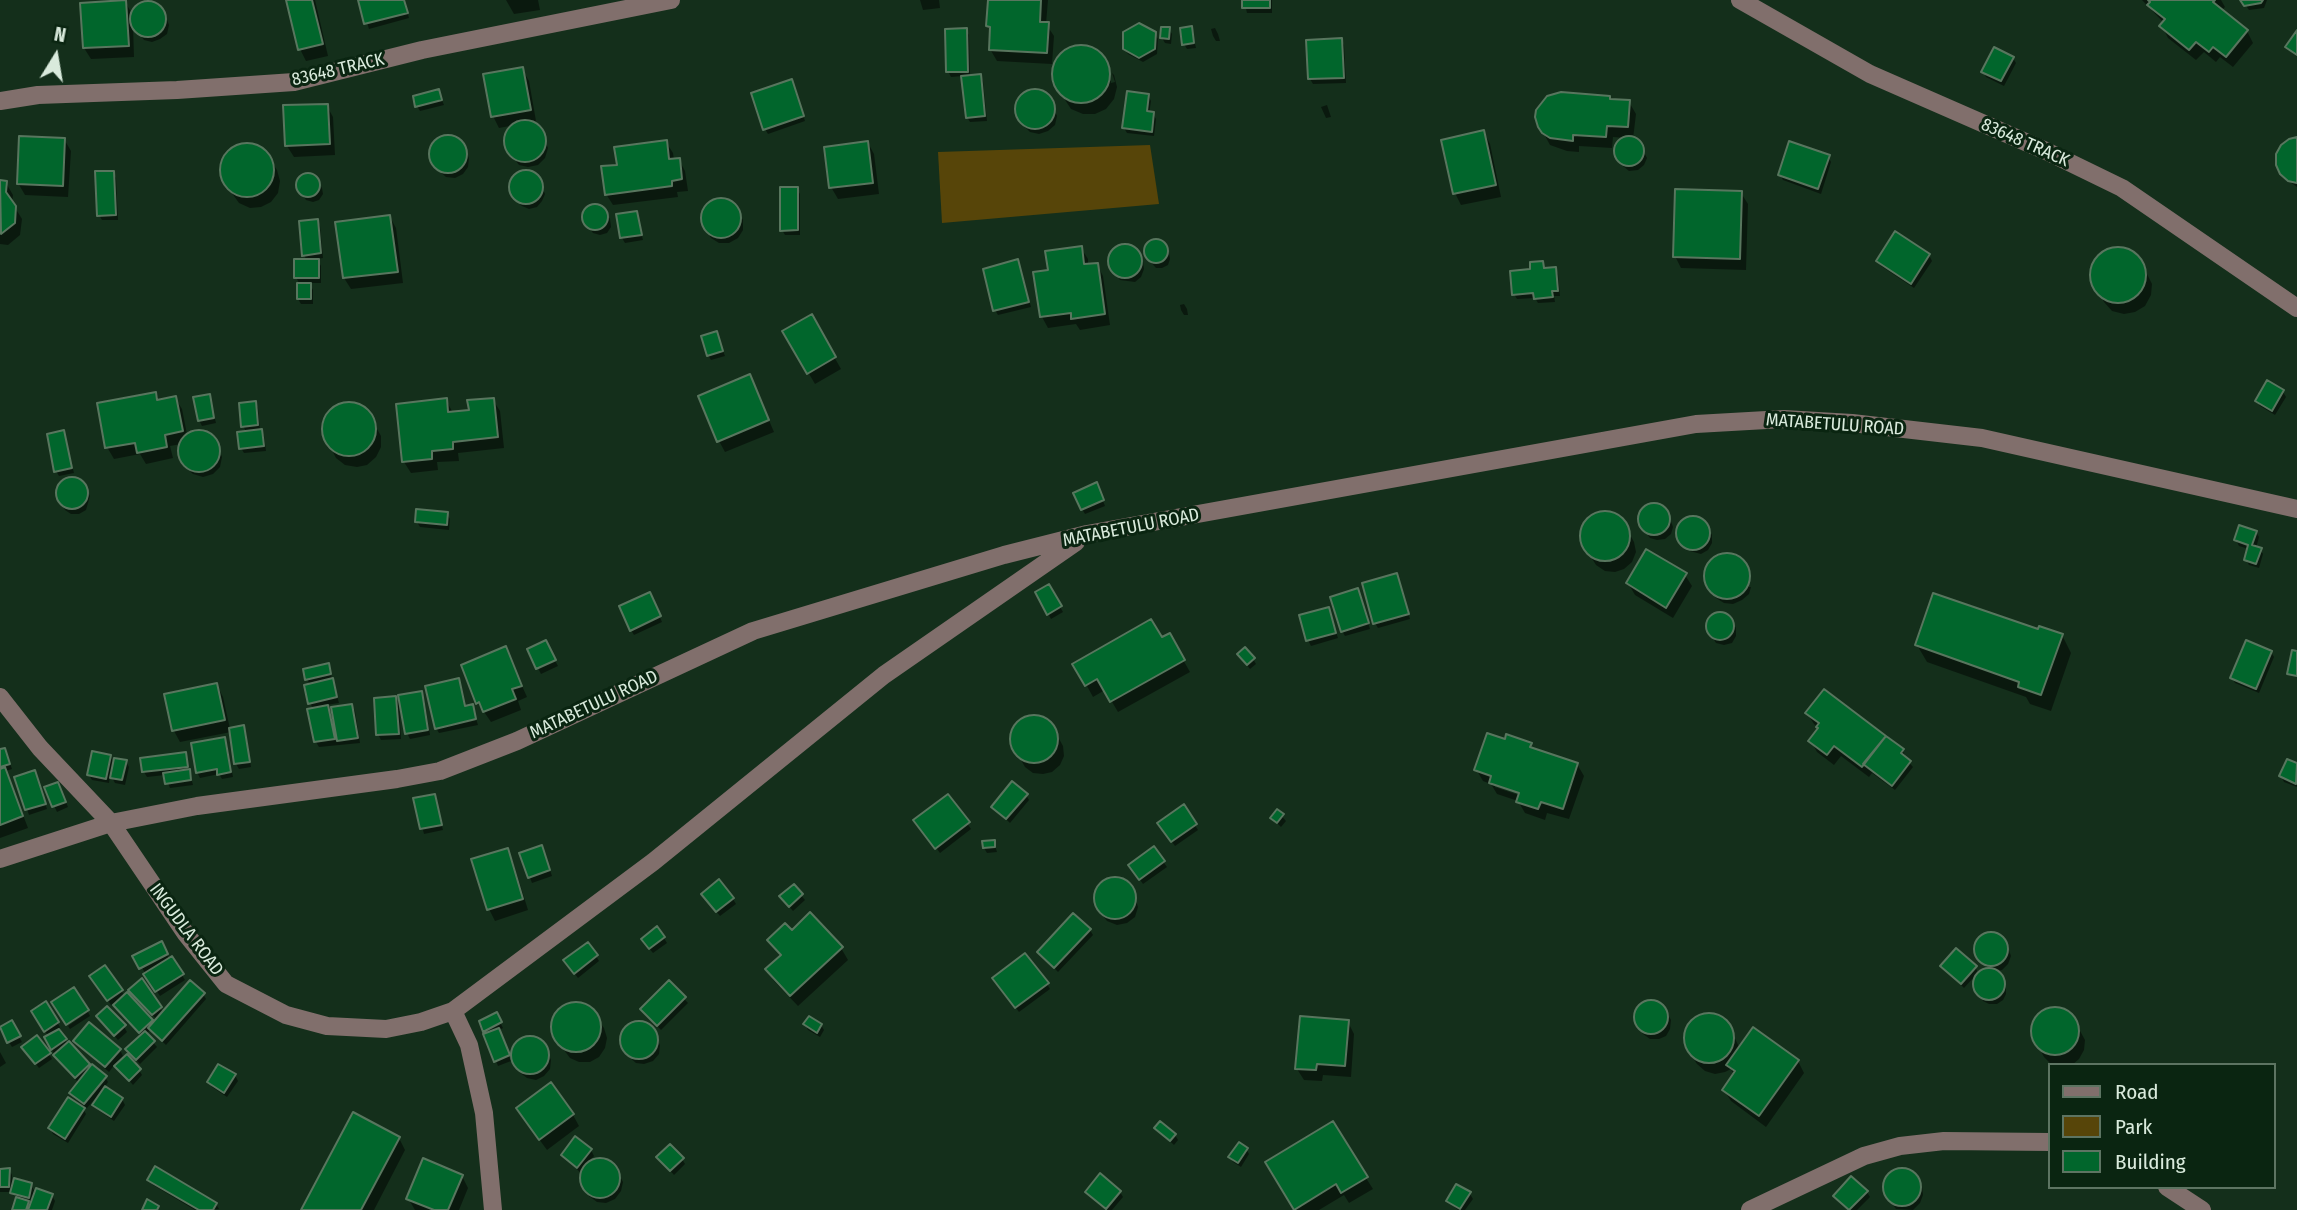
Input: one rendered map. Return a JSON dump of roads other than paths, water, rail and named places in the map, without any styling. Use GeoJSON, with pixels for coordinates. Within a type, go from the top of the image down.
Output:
{"type":"FeatureCollection","features":[{"type":"Feature","properties":{"kind":"street","name":"83648 TRACK"},"geometry":{"type":"LineString","coordinates":[[0,101],[38,96],[294,82],[422,50],[671,0]]}},
{"type":"Feature","properties":{"kind":"street","name":"83648 TRACK"},"geometry":{"type":"LineString","coordinates":[[1740,0],[1870,74],[2046,151],[2122,188],[2297,308]]}},
{"type":"Feature","properties":{"kind":"street","name":"MATABETULU ROAD"},"geometry":{"type":"LineString","coordinates":[[0,859],[111,823],[197,806],[440,771],[517,741],[753,631],[1004,555],[1087,534],[1696,424],[1784,419],[1852,423],[1982,438],[2297,509]]}},
{"type":"Feature","properties":{"kind":"street","name":"INGUDLA ROAD"},"geometry":{"type":"LineString","coordinates":[[0,697],[40,748],[111,823],[186,934],[226,984],[286,1015],[327,1026],[386,1029],[453,1012],[653,862],[884,675],[1087,534]]}},
{"type":"Feature","properties":{"kind":"street"},"geometry":{"type":"LineString","coordinates":[[453,1012],[469,1045],[484,1113],[493,1210]]}},
{"type":"Feature","properties":{"kind":"street"},"geometry":{"type":"LineString","coordinates":[[1750,1210],[1864,1156],[1900,1146],[1944,1141],[2048,1142]]}},
{"type":"Feature","properties":{"kind":"street"},"geometry":{"type":"LineString","coordinates":[[2170,1189],[2202,1210]]}}]}
